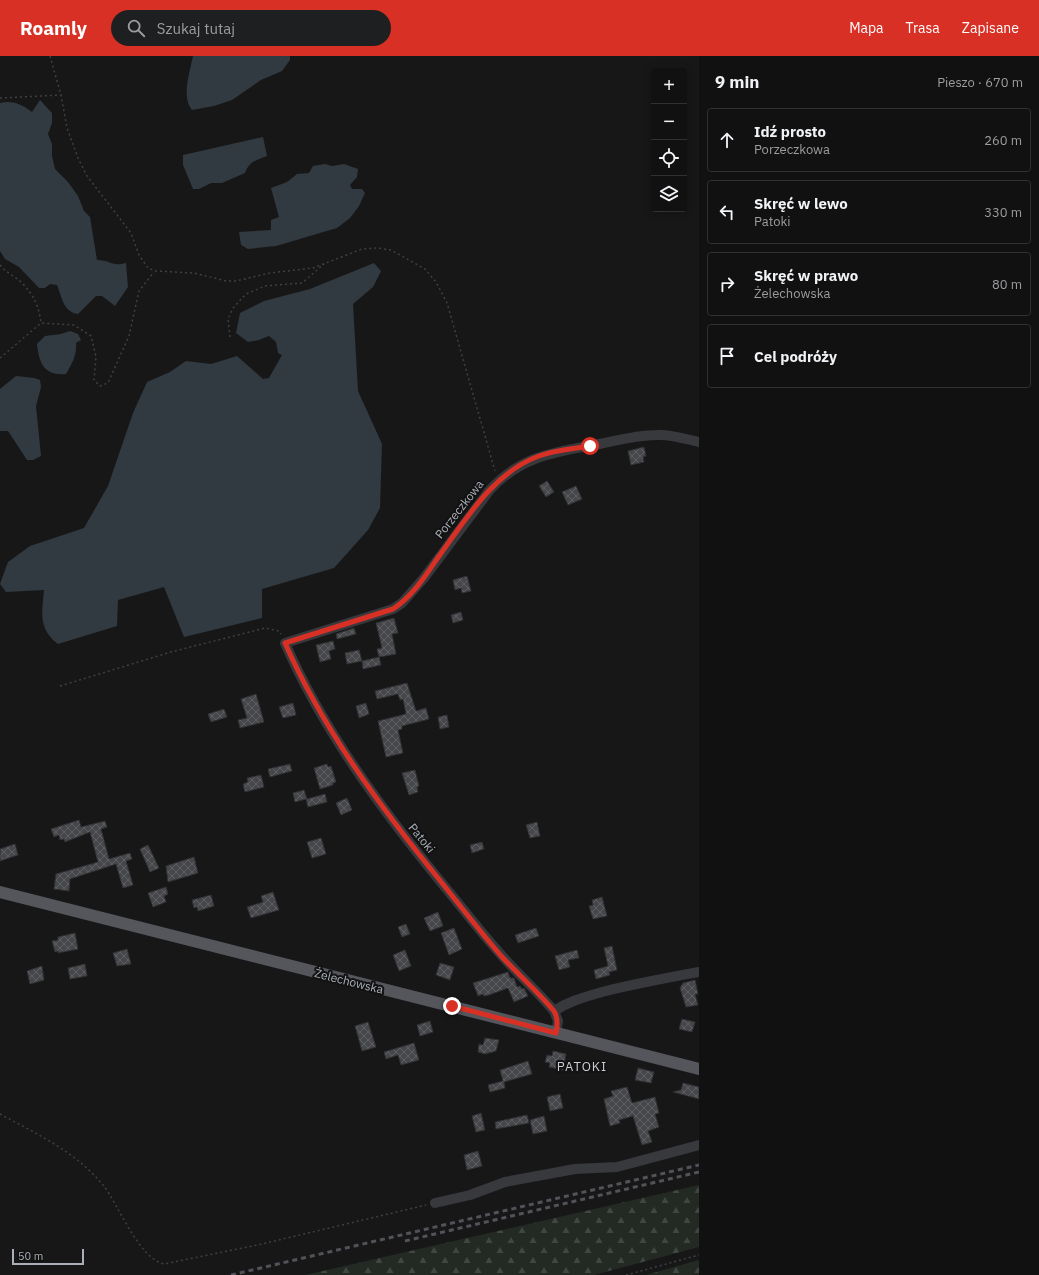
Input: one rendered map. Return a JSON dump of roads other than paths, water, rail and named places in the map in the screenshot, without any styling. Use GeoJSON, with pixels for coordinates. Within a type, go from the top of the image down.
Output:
{"type":"FeatureCollection","features":[{"type":"Feature","properties":{"kind":"main road","name":"Żelechowska"},"geometry":{"type":"LineString","coordinates":[[0,892],[699,1069]]}},
{"type":"Feature","properties":{"kind":"street","name":"Porzeczkowa"},"geometry":{"type":"LineString","coordinates":[[285,643],[393,609],[402,603],[424,578],[448,544],[499,479],[513,469],[540,456],[625,439],[657,435],[675,436],[699,442]]}},
{"type":"Feature","properties":{"kind":"street","name":"Patoki"},"geometry":{"type":"LineString","coordinates":[[285,643],[295,666],[332,733],[386,814],[504,958],[554,1011]]}},
{"type":"Feature","properties":{"kind":"street"},"geometry":{"type":"LineString","coordinates":[[556,1033],[558,1021],[554,1011],[564,1004],[642,982],[699,972]]}},
{"type":"Feature","properties":{"kind":"street"},"geometry":{"type":"LineString","coordinates":[[435,1203],[470,1195],[506,1182],[576,1169],[617,1167],[699,1145]]}},
{"type":"Feature","properties":{"kind":"railway"},"geometry":{"type":"LineString","coordinates":[[231,1275],[699,1165]]}},
{"type":"Feature","properties":{"kind":"railway"},"geometry":{"type":"LineString","coordinates":[[405,1241],[699,1172]]}},
{"type":"Feature","properties":{"kind":"district","name":"PATOKI"},"geometry":{"type":"Point","coordinates":[582,1066]}}]}
